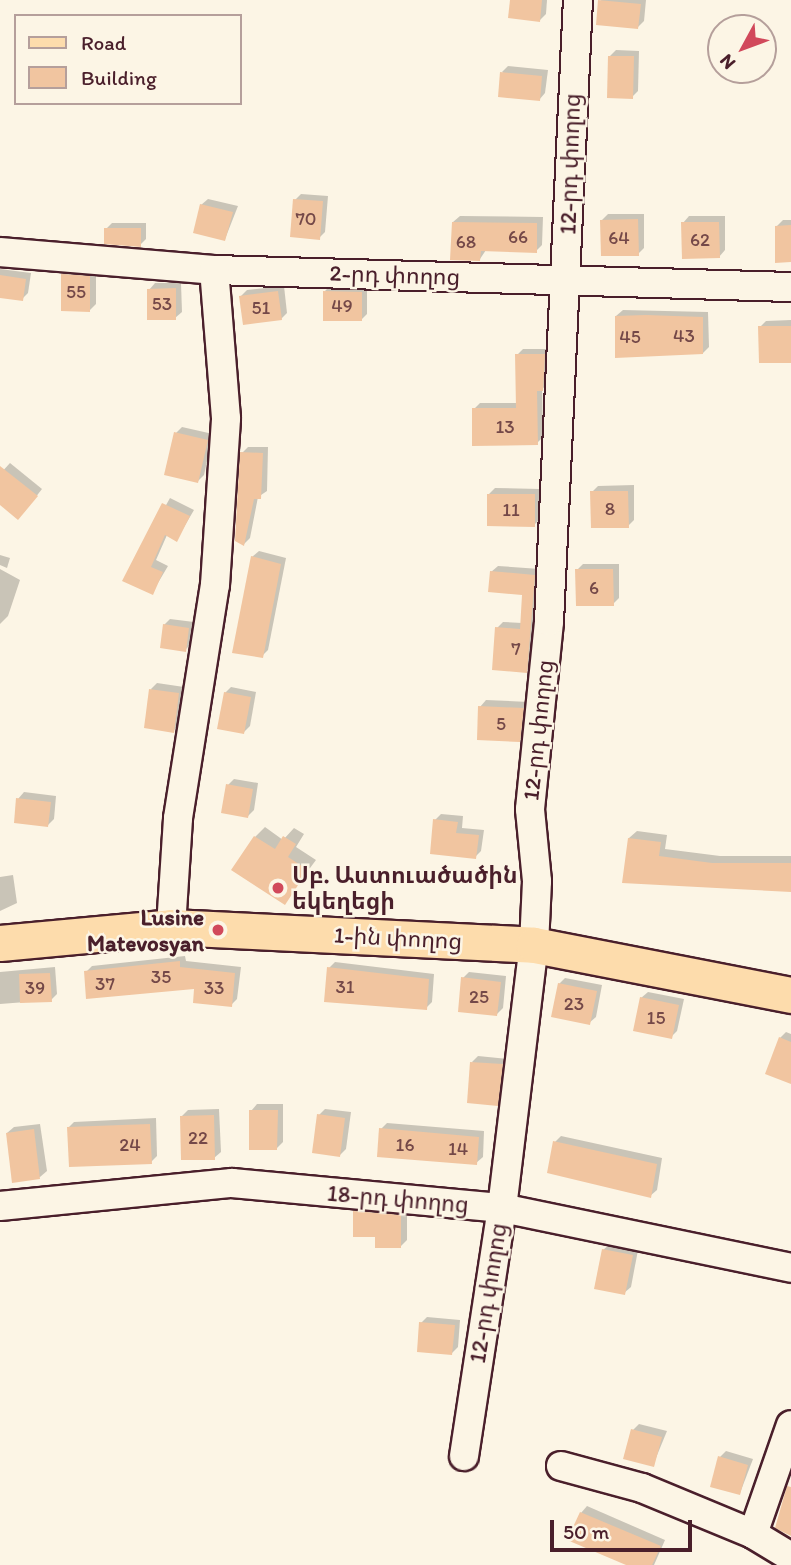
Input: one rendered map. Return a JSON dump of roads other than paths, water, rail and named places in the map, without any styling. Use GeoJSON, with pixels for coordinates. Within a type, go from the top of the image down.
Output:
{"type":"FeatureCollection","features":[{"type":"Feature","properties":{"kind":"main road","name":"1-ին փողոց"},"geometry":{"type":"LineString","coordinates":[[0,943],[171,927],[534,945],[791,995]]}},
{"type":"Feature","properties":{"kind":"street","name":"12-րդ փողոց"},"geometry":{"type":"LineString","coordinates":[[464,1456],[502,1208],[534,945],[537,881],[530,809],[549,621],[578,0]]}},
{"type":"Feature","properties":{"kind":"street","name":"2-րդ փողոց"},"geometry":{"type":"LineString","coordinates":[[0,252],[214,270],[791,287]]}},
{"type":"Feature","properties":{"kind":"street"},"geometry":{"type":"LineString","coordinates":[[171,927],[178,818],[215,585],[226,418],[214,270]]}},
{"type":"Feature","properties":{"kind":"street","name":"18-րդ փողոց"},"geometry":{"type":"LineString","coordinates":[[0,1206],[232,1183],[502,1208],[791,1268]]}},
{"type":"Feature","properties":{"kind":"street"},"geometry":{"type":"LineString","coordinates":[[753,1534],[791,1425]]}},
{"type":"Feature","properties":{"kind":"street"},"geometry":{"type":"LineString","coordinates":[[561,1466],[642,1488],[753,1534],[791,1557]]}},
{"type":"Feature","properties":{"kind":"place","name":"Սբ. Աստուածածին եկեղեցի"},"geometry":{"type":"Point","coordinates":[278,888]}},
{"type":"Feature","properties":{"kind":"place","name":"Lusine Matevosyan"},"geometry":{"type":"Point","coordinates":[218,930]}}]}
